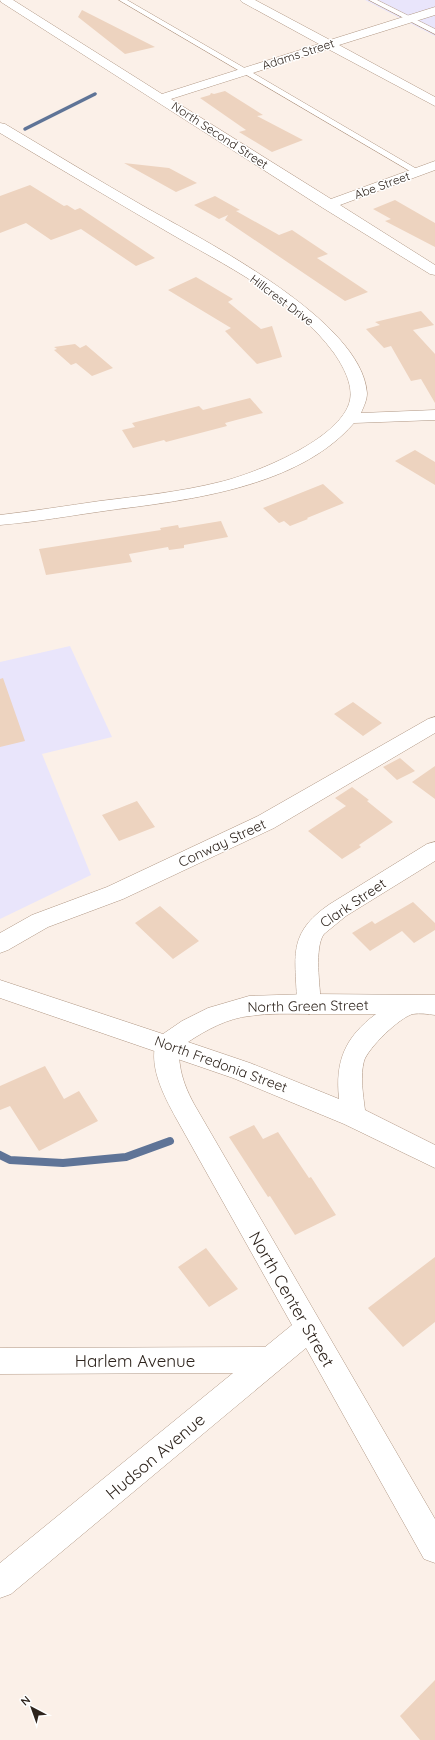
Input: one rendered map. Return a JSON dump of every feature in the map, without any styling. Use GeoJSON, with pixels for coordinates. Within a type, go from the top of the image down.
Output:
{"type":"FeatureCollection","features":[{"type":"Feature","properties":{"kind":"street"},"geometry":{"type":"LineString","coordinates":[[246,0],[435,102]]}},
{"type":"Feature","properties":{"kind":"street","name":"North Second Street"},"geometry":{"type":"LineString","coordinates":[[12,1],[328,205],[435,271]]}},
{"type":"Feature","properties":{"kind":"street","name":"Adams Street"},"geometry":{"type":"LineString","coordinates":[[162,98],[435,11]]}},
{"type":"Feature","properties":{"kind":"street","name":"Hillcrest Drive"},"geometry":{"type":"LineString","coordinates":[[0,127],[271,288],[303,312],[328,336],[349,366],[358,391],[358,400],[350,418],[343,427],[317,446],[279,467],[234,484],[176,496],[0,520]]}},
{"type":"Feature","properties":{"kind":"street","name":"Abe Street"},"geometry":{"type":"LineString","coordinates":[[328,205],[435,165]]}},
{"type":"Feature","properties":{"kind":"street"},"geometry":{"type":"LineString","coordinates":[[350,418],[435,415]]}},
{"type":"Feature","properties":{"kind":"street","name":"Conway Street"},"geometry":{"type":"LineString","coordinates":[[0,944],[40,921],[116,893],[270,820],[435,724]]}},
{"type":"Feature","properties":{"kind":"street","name":"Clark Street"},"geometry":{"type":"LineString","coordinates":[[309,1004],[308,947],[310,937],[315,930],[327,917],[435,850]]}},
{"type":"Feature","properties":{"kind":"street","name":"North Fredonia Street"},"geometry":{"type":"LineString","coordinates":[[0,989],[167,1044],[248,1073],[353,1116],[435,1157]]}},
{"type":"Feature","properties":{"kind":"street","name":"North Green Street"},"geometry":{"type":"LineString","coordinates":[[167,1044],[202,1022],[231,1010],[249,1006],[309,1004],[435,1005]]}},
{"type":"Feature","properties":{"kind":"street"},"geometry":{"type":"LineString","coordinates":[[353,1116],[350,1074],[351,1064],[358,1046],[375,1028],[408,1005]]}},
{"type":"Feature","properties":{"kind":"street","name":"North Center Street"},"geometry":{"type":"LineString","coordinates":[[167,1044],[167,1068],[176,1094],[435,1548]]}},
{"type":"Feature","properties":{"kind":"street","name":"Hudson Avenue"},"geometry":{"type":"LineString","coordinates":[[0,1583],[309,1328]]}},
{"type":"Feature","properties":{"kind":"street","name":"Harlem Avenue"},"geometry":{"type":"LineString","coordinates":[[0,1361],[270,1360]]}},
{"type":"Feature","properties":{"kind":"lane"},"geometry":{"type":"LineString","coordinates":[[122,0],[418,172]]}},
{"type":"Feature","properties":{"kind":"lane"},"geometry":{"type":"LineString","coordinates":[[372,0],[435,32]]}},
{"type":"Feature","properties":{"kind":"shaded area"},"geometry":{"type":"Polygon","coordinates":[[[365,0],[435,0],[435,36],[365,0]]]}},
{"type":"Feature","properties":{"kind":"shaded area"},"geometry":{"type":"Polygon","coordinates":[[[70,646],[112,737],[42,754],[91,875],[0,919],[0,662],[70,646]]]}},
{"type":"Feature","properties":{"kind":"building"},"geometry":{"type":"Polygon","coordinates":[[[82,10],[155,47],[125,54],[78,17],[82,10]]]}},
{"type":"Feature","properties":{"kind":"building"},"geometry":{"type":"Polygon","coordinates":[[[225,91],[263,115],[257,116],[303,140],[272,152],[239,132],[246,130],[200,98],[210,95],[211,93],[214,94],[225,91]]]}},
{"type":"Feature","properties":{"kind":"building"},"geometry":{"type":"Polygon","coordinates":[[[124,163],[169,168],[197,183],[176,192],[124,163]]]}},
{"type":"Feature","properties":{"kind":"building"},"geometry":{"type":"Polygon","coordinates":[[[30,185],[64,206],[67,205],[75,210],[80,208],[155,258],[136,266],[81,229],[51,240],[26,223],[0,233],[0,196],[30,185]]]}},
{"type":"Feature","properties":{"kind":"building"},"geometry":{"type":"Polygon","coordinates":[[[215,196],[240,210],[236,211],[279,235],[292,230],[328,254],[317,258],[368,292],[345,301],[225,220],[228,215],[219,219],[194,205],[215,196]]]}},
{"type":"Feature","properties":{"kind":"building"},"geometry":{"type":"Polygon","coordinates":[[[395,200],[435,223],[435,247],[385,221],[391,219],[373,209],[395,200]]]}},
{"type":"Feature","properties":{"kind":"building"},"geometry":{"type":"Polygon","coordinates":[[[196,277],[233,299],[228,302],[261,329],[272,326],[282,357],[257,364],[225,331],[231,328],[168,290],[196,277]]]}},
{"type":"Feature","properties":{"kind":"building"},"geometry":{"type":"Polygon","coordinates":[[[421,311],[434,325],[413,330],[435,354],[435,403],[421,379],[411,381],[391,346],[384,348],[366,329],[380,325],[375,322],[421,311]]]}},
{"type":"Feature","properties":{"kind":"building"},"geometry":{"type":"Polygon","coordinates":[[[75,344],[80,348],[86,345],[113,368],[92,376],[76,363],[71,365],[54,350],[57,349],[54,347],[75,344]]]}},
{"type":"Feature","properties":{"kind":"building"},"geometry":{"type":"Polygon","coordinates":[[[250,398],[263,413],[225,423],[227,426],[166,442],[164,440],[133,448],[122,430],[135,427],[132,423],[199,406],[203,410],[250,398]]]}},
{"type":"Feature","properties":{"kind":"building"},"geometry":{"type":"Polygon","coordinates":[[[415,450],[435,462],[435,485],[395,461],[415,450]]]}},
{"type":"Feature","properties":{"kind":"building"},"geometry":{"type":"Polygon","coordinates":[[[323,484],[344,503],[290,526],[284,521],[279,523],[263,508],[323,484]]]}},
{"type":"Feature","properties":{"kind":"building"},"geometry":{"type":"Polygon","coordinates":[[[221,521],[228,537],[184,545],[184,548],[169,550],[168,547],[129,554],[132,562],[46,575],[39,549],[161,530],[160,528],[178,525],[179,528],[221,521]]]}},
{"type":"Feature","properties":{"kind":"building"},"geometry":{"type":"Polygon","coordinates":[[[3,678],[25,741],[0,747],[0,679],[3,678]]]}},
{"type":"Feature","properties":{"kind":"building"},"geometry":{"type":"Polygon","coordinates":[[[353,702],[382,723],[363,736],[334,714],[353,702]]]}},
{"type":"Feature","properties":{"kind":"building"},"geometry":{"type":"Polygon","coordinates":[[[400,758],[415,771],[397,780],[383,767],[400,758]]]}},
{"type":"Feature","properties":{"kind":"building"},"geometry":{"type":"Polygon","coordinates":[[[435,766],[435,799],[412,782],[435,766]]]}},
{"type":"Feature","properties":{"kind":"building"},"geometry":{"type":"Polygon","coordinates":[[[352,787],[393,822],[359,845],[361,847],[342,859],[308,831],[346,806],[335,798],[352,787]]]}},
{"type":"Feature","properties":{"kind":"building"},"geometry":{"type":"Polygon","coordinates":[[[137,801],[155,827],[119,841],[102,815],[137,801]]]}},
{"type":"Feature","properties":{"kind":"building"},"geometry":{"type":"Polygon","coordinates":[[[413,902],[435,923],[435,930],[414,943],[402,931],[370,951],[352,933],[372,921],[375,924],[413,902]]]}},
{"type":"Feature","properties":{"kind":"building"},"geometry":{"type":"Polygon","coordinates":[[[160,906],[199,941],[173,959],[135,923],[160,906]]]}},
{"type":"Feature","properties":{"kind":"building"},"geometry":{"type":"Polygon","coordinates":[[[45,1066],[64,1099],[79,1091],[98,1121],[39,1151],[10,1106],[0,1110],[0,1086],[45,1066]]]}},
{"type":"Feature","properties":{"kind":"building"},"geometry":{"type":"Polygon","coordinates":[[[254,1125],[263,1139],[278,1132],[309,1178],[311,1177],[336,1215],[295,1235],[229,1137],[254,1125]]]}},
{"type":"Feature","properties":{"kind":"building"},"geometry":{"type":"Polygon","coordinates":[[[206,1248],[238,1289],[209,1307],[178,1267],[206,1248]]]}},
{"type":"Feature","properties":{"kind":"building"},"geometry":{"type":"Polygon","coordinates":[[[435,1257],[435,1322],[403,1347],[368,1308],[435,1257]]]}},
{"type":"Feature","properties":{"kind":"building"},"geometry":{"type":"Polygon","coordinates":[[[435,1680],[435,1740],[420,1740],[400,1716],[435,1680]]]}},
{"type":"Feature","properties":{"kind":"waterway"},"geometry":{"type":"LineString","coordinates":[[25,129],[95,94]]}},
{"type":"Feature","properties":{"kind":"waterway"},"geometry":{"type":"LineString","coordinates":[[0,1155],[10,1160],[63,1163],[126,1157],[170,1141]]}}]}
